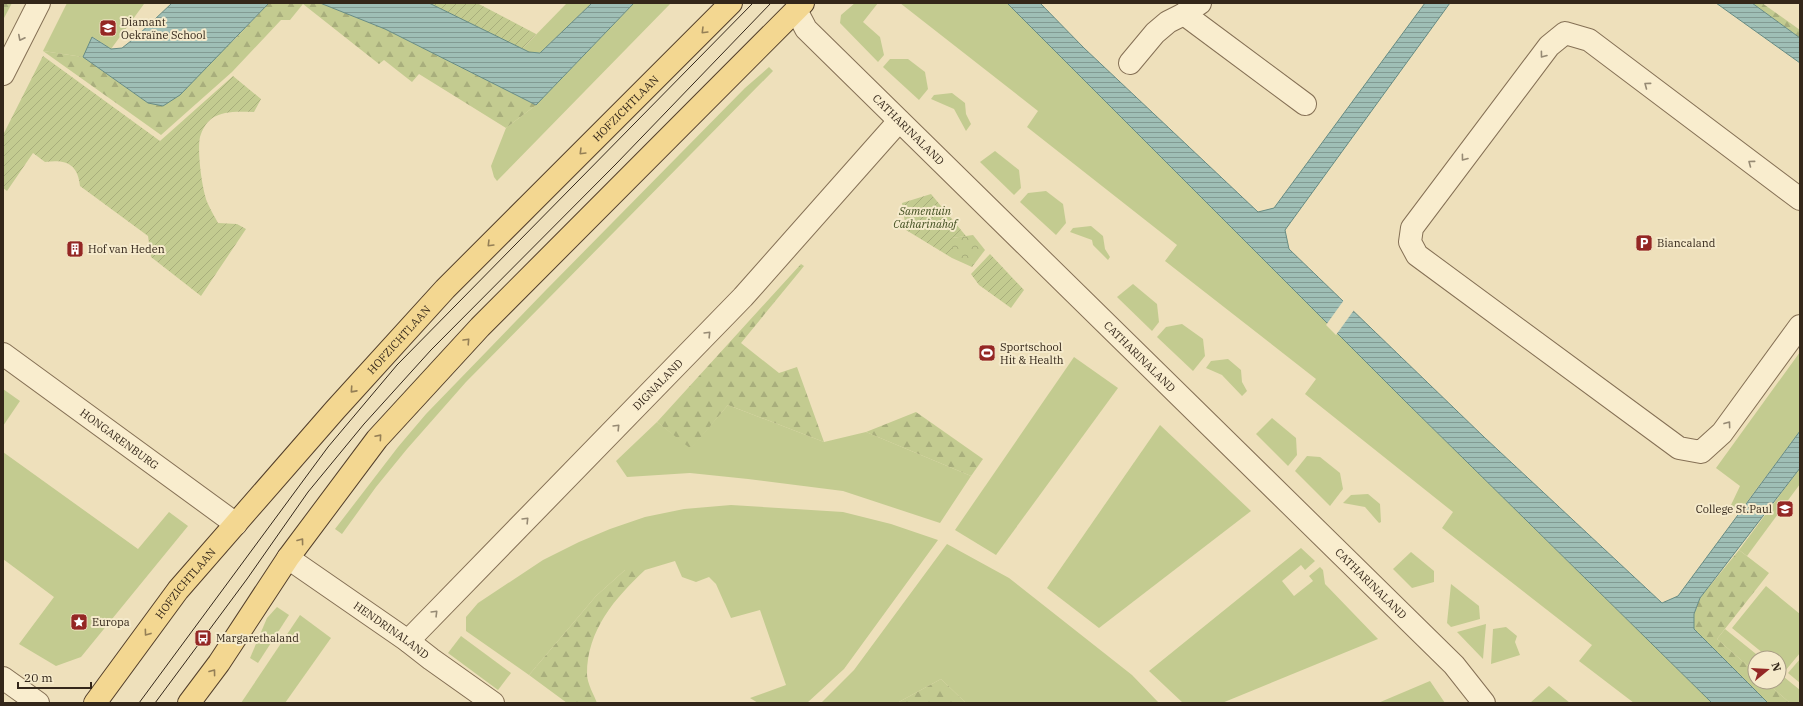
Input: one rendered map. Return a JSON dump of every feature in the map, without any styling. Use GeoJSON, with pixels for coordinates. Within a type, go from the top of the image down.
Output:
{"type":"FeatureCollection","features":[{"type":"Feature","properties":{"kind":"main road","name":"HOFZICHTLAAN"},"geometry":{"type":"LineString","coordinates":[[95,703],[178,590],[279,472],[445,289],[731,3]]}},
{"type":"Feature","properties":{"kind":"main road"},"geometry":{"type":"LineString","coordinates":[[189,703],[219,663],[288,558],[377,439],[475,332],[799,7]]}},
{"type":"Feature","properties":{"kind":"street"},"geometry":{"type":"LineString","coordinates":[[3,74],[39,3]]}},
{"type":"Feature","properties":{"kind":"street","name":"CATHARINALAND"},"geometry":{"type":"LineString","coordinates":[[799,7],[806,29],[1454,666],[1484,703]]}},
{"type":"Feature","properties":{"kind":"street"},"geometry":{"type":"LineString","coordinates":[[1130,63],[1155,33],[1168,22],[1192,9],[1305,104]]}},
{"type":"Feature","properties":{"kind":"street"},"geometry":{"type":"LineString","coordinates":[[1800,199],[1589,40],[1564,33],[1549,46],[1412,228],[1410,242],[1417,255],[1679,448],[1700,452],[1722,433],[1800,326]]}},
{"type":"Feature","properties":{"kind":"street","name":"DIGNALAND"},"geometry":{"type":"LineString","coordinates":[[408,641],[743,298],[899,121]]}},
{"type":"Feature","properties":{"kind":"street","name":"HONGARENBURG"},"geometry":{"type":"LineString","coordinates":[[3,354],[236,524]]}},
{"type":"Feature","properties":{"kind":"street","name":"HENDRINALAND"},"geometry":{"type":"LineString","coordinates":[[288,558],[408,641],[493,703]]}},
{"type":"Feature","properties":{"kind":"street"},"geometry":{"type":"LineString","coordinates":[[3,678],[38,703]]}},
{"type":"Feature","properties":{"kind":"green space"},"geometry":{"type":"Polygon","coordinates":[[[3,3],[12,3],[3,20],[3,3]]]}},
{"type":"Feature","properties":{"kind":"green space"},"geometry":{"type":"Polygon","coordinates":[[[67,3],[144,4],[111,49],[93,37],[83,57],[43,51],[67,3]]]}},
{"type":"Feature","properties":{"kind":"green space"},"geometry":{"type":"Polygon","coordinates":[[[269,3],[320,3],[385,29],[536,105],[506,128],[419,74],[412,82],[384,60],[379,64],[303,4],[290,20],[281,20],[232,72],[161,135],[43,51],[83,57],[148,103],[234,40],[269,3]]]}},
{"type":"Feature","properties":{"kind":"green space"},"geometry":{"type":"Polygon","coordinates":[[[429,3],[477,3],[536,34],[522,49],[429,3]]]}},
{"type":"Feature","properties":{"kind":"green space"},"geometry":{"type":"Polygon","coordinates":[[[567,3],[592,3],[540,53],[529,52],[522,49],[567,3]]]}},
{"type":"Feature","properties":{"kind":"green space"},"geometry":{"type":"Polygon","coordinates":[[[634,3],[671,3],[497,181],[494,177],[491,166],[506,128],[536,105],[634,3]]]}},
{"type":"Feature","properties":{"kind":"green space"},"geometry":{"type":"Polygon","coordinates":[[[855,3],[878,3],[863,22],[880,37],[884,55],[878,62],[840,23],[841,15],[855,3]]]}},
{"type":"Feature","properties":{"kind":"green space"},"geometry":{"type":"Polygon","coordinates":[[[900,3],[1007,3],[1406,402],[1712,703],[1634,703],[1579,661],[1592,645],[1442,528],[1453,512],[1305,394],[1316,379],[1165,261],[1177,245],[1027,127],[1038,111],[900,3]]]}},
{"type":"Feature","properties":{"kind":"green space"},"geometry":{"type":"Polygon","coordinates":[[[1752,3],[1762,3],[1800,30],[1800,38],[1752,3]]]}},
{"type":"Feature","properties":{"kind":"green space"},"geometry":{"type":"Polygon","coordinates":[[[43,56],[160,141],[233,76],[261,99],[254,112],[226,113],[211,119],[204,127],[200,137],[199,152],[202,181],[210,209],[218,223],[237,224],[246,229],[201,296],[151,257],[148,236],[80,186],[77,173],[74,168],[65,162],[45,162],[33,153],[7,191],[3,188],[3,135],[43,56]]]}},
{"type":"Feature","properties":{"kind":"green space"},"geometry":{"type":"Polygon","coordinates":[[[890,59],[908,59],[925,72],[928,89],[919,100],[883,67],[890,59]]]}},
{"type":"Feature","properties":{"kind":"green space"},"geometry":{"type":"Polygon","coordinates":[[[769,67],[773,71],[466,382],[376,487],[342,534],[335,529],[398,447],[426,414],[745,88],[769,67]]]}},
{"type":"Feature","properties":{"kind":"green space"},"geometry":{"type":"Polygon","coordinates":[[[952,93],[965,103],[966,114],[971,124],[966,131],[954,109],[931,99],[934,95],[952,93]]]}},
{"type":"Feature","properties":{"kind":"green space"},"geometry":{"type":"Polygon","coordinates":[[[995,151],[1019,170],[1021,188],[1014,195],[980,162],[995,151]]]}},
{"type":"Feature","properties":{"kind":"green space"},"geometry":{"type":"Polygon","coordinates":[[[1046,191],[1063,204],[1066,223],[1056,235],[1020,202],[1028,193],[1046,191]]]}},
{"type":"Feature","properties":{"kind":"green space","name":"Samentuin Catharinahof"},"geometry":{"type":"Polygon","coordinates":[[[931,194],[966,236],[952,238],[952,258],[906,230],[902,203],[931,194]]]}},
{"type":"Feature","properties":{"kind":"green space"},"geometry":{"type":"Polygon","coordinates":[[[1091,226],[1103,236],[1105,249],[1110,257],[1108,260],[1093,245],[1092,240],[1070,232],[1073,228],[1091,226]]]}},
{"type":"Feature","properties":{"kind":"green space"},"geometry":{"type":"Polygon","coordinates":[[[973,235],[985,250],[972,267],[952,258],[952,238],[973,235]]]}},
{"type":"Feature","properties":{"kind":"green space"},"geometry":{"type":"Polygon","coordinates":[[[990,254],[1024,290],[1011,308],[979,285],[971,274],[990,254]]]}},
{"type":"Feature","properties":{"kind":"green space"},"geometry":{"type":"Polygon","coordinates":[[[801,264],[804,266],[741,343],[779,373],[797,367],[824,442],[728,405],[691,449],[657,422],[801,264]]]}},
{"type":"Feature","properties":{"kind":"green space"},"geometry":{"type":"Polygon","coordinates":[[[1133,284],[1157,304],[1159,322],[1152,331],[1117,297],[1133,284]]]}},
{"type":"Feature","properties":{"kind":"green space"},"geometry":{"type":"Polygon","coordinates":[[[1182,324],[1203,339],[1205,356],[1193,371],[1157,337],[1166,327],[1182,324]]]}},
{"type":"Feature","properties":{"kind":"green space"},"geometry":{"type":"Polygon","coordinates":[[[1800,352],[1800,431],[1740,511],[1731,505],[1740,486],[1716,468],[1800,352]]]}},
{"type":"Feature","properties":{"kind":"green space"},"geometry":{"type":"Polygon","coordinates":[[[1074,357],[1118,388],[996,555],[955,530],[1074,357]]]}},
{"type":"Feature","properties":{"kind":"green space"},"geometry":{"type":"Polygon","coordinates":[[[1228,359],[1241,370],[1242,382],[1247,391],[1242,396],[1222,375],[1206,368],[1211,361],[1228,359]]]}},
{"type":"Feature","properties":{"kind":"green space"},"geometry":{"type":"Polygon","coordinates":[[[3,389],[20,401],[3,426],[3,389]]]}},
{"type":"Feature","properties":{"kind":"green space"},"geometry":{"type":"Polygon","coordinates":[[[728,405],[824,442],[866,432],[971,476],[940,523],[843,491],[690,473],[627,477],[616,461],[657,422],[691,448],[728,405]]]}},
{"type":"Feature","properties":{"kind":"green space"},"geometry":{"type":"Polygon","coordinates":[[[916,412],[983,459],[971,476],[866,432],[916,412]]]}},
{"type":"Feature","properties":{"kind":"green space"},"geometry":{"type":"Polygon","coordinates":[[[1272,418],[1296,438],[1297,455],[1288,466],[1256,434],[1272,418]]]}},
{"type":"Feature","properties":{"kind":"green space"},"geometry":{"type":"Polygon","coordinates":[[[1160,425],[1251,511],[1099,628],[1047,588],[1160,425]]]}},
{"type":"Feature","properties":{"kind":"green space"},"geometry":{"type":"Polygon","coordinates":[[[3,452],[138,549],[169,512],[188,526],[81,657],[56,666],[19,644],[54,597],[3,559],[3,452]]]}},
{"type":"Feature","properties":{"kind":"green space"},"geometry":{"type":"Polygon","coordinates":[[[1307,456],[1320,457],[1340,473],[1343,489],[1330,506],[1295,471],[1307,456]]]}},
{"type":"Feature","properties":{"kind":"green space"},"geometry":{"type":"Polygon","coordinates":[[[1800,468],[1800,484],[1747,556],[1739,550],[1800,468]]]}},
{"type":"Feature","properties":{"kind":"green space"},"geometry":{"type":"Polygon","coordinates":[[[1368,494],[1380,504],[1381,522],[1379,523],[1365,507],[1343,503],[1351,495],[1368,494]]]}},
{"type":"Feature","properties":{"kind":"green space"},"geometry":{"type":"Polygon","coordinates":[[[731,505],[843,512],[891,524],[938,540],[844,669],[807,703],[758,703],[750,698],[786,685],[760,610],[731,618],[716,584],[709,577],[696,582],[682,577],[675,561],[645,570],[625,570],[596,596],[529,675],[466,631],[466,617],[478,603],[543,560],[579,542],[645,517],[684,509],[731,505]]]}},
{"type":"Feature","properties":{"kind":"green space"},"geometry":{"type":"Polygon","coordinates":[[[947,544],[1009,578],[1132,675],[1159,703],[966,703],[941,679],[897,703],[821,703],[854,670],[947,544]]]}},
{"type":"Feature","properties":{"kind":"green space"},"geometry":{"type":"Polygon","coordinates":[[[1301,548],[1315,561],[1305,570],[1301,565],[1282,581],[1294,596],[1313,581],[1309,576],[1320,567],[1323,570],[1325,584],[1378,639],[1222,703],[1183,703],[1149,671],[1301,548]]]}},
{"type":"Feature","properties":{"kind":"green space"},"geometry":{"type":"Polygon","coordinates":[[[1739,550],[1769,573],[1717,639],[1747,665],[1747,682],[1694,629],[1694,614],[1700,598],[1739,550]]]}},
{"type":"Feature","properties":{"kind":"green space"},"geometry":{"type":"Polygon","coordinates":[[[1411,552],[1434,571],[1434,582],[1412,588],[1393,569],[1411,552]]]}},
{"type":"Feature","properties":{"kind":"green space"},"geometry":{"type":"Polygon","coordinates":[[[625,570],[645,570],[613,604],[597,629],[588,658],[587,678],[597,703],[567,703],[529,675],[596,596],[625,570]]]}},
{"type":"Feature","properties":{"kind":"green space"},"geometry":{"type":"Polygon","coordinates":[[[1451,584],[1479,606],[1480,619],[1451,627],[1447,623],[1451,584]]]}},
{"type":"Feature","properties":{"kind":"green space"},"geometry":{"type":"Polygon","coordinates":[[[1766,586],[1800,614],[1800,653],[1787,669],[1787,650],[1759,650],[1732,628],[1766,586]]]}},
{"type":"Feature","properties":{"kind":"green space"},"geometry":{"type":"Polygon","coordinates":[[[277,607],[289,615],[258,663],[250,658],[267,618],[277,607]]]}},
{"type":"Feature","properties":{"kind":"green space"},"geometry":{"type":"Polygon","coordinates":[[[300,615],[331,638],[285,703],[241,703],[300,615]]]}},
{"type":"Feature","properties":{"kind":"green space"},"geometry":{"type":"Polygon","coordinates":[[[1486,624],[1483,659],[1457,632],[1486,624]]]}},
{"type":"Feature","properties":{"kind":"green space"},"geometry":{"type":"Polygon","coordinates":[[[1506,627],[1517,636],[1515,642],[1520,655],[1491,664],[1493,629],[1506,627]]]}},
{"type":"Feature","properties":{"kind":"green space"},"geometry":{"type":"Polygon","coordinates":[[[1725,629],[1751,650],[1747,650],[1747,665],[1717,639],[1725,629]]]}},
{"type":"Feature","properties":{"kind":"green space"},"geometry":{"type":"Polygon","coordinates":[[[461,636],[511,673],[498,690],[448,653],[461,636]]]}},
{"type":"Feature","properties":{"kind":"green space"},"geometry":{"type":"Polygon","coordinates":[[[1800,659],[1800,683],[1788,673],[1800,659]]]}},
{"type":"Feature","properties":{"kind":"green space"},"geometry":{"type":"Polygon","coordinates":[[[941,679],[966,703],[897,703],[941,679]]]}},
{"type":"Feature","properties":{"kind":"green space"},"geometry":{"type":"Polygon","coordinates":[[[1787,679],[1800,690],[1800,703],[1790,703],[1775,690],[1787,690],[1787,679]]]}},
{"type":"Feature","properties":{"kind":"green space"},"geometry":{"type":"Polygon","coordinates":[[[1430,681],[1445,703],[1378,703],[1430,681]]]}},
{"type":"Feature","properties":{"kind":"green space"},"geometry":{"type":"Polygon","coordinates":[[[1549,686],[1570,703],[1530,703],[1549,686]]]}},
{"type":"Feature","properties":{"kind":"green space"},"geometry":{"type":"Polygon","coordinates":[[[1755,690],[1775,690],[1790,703],[1768,703],[1755,690]]]}},
{"type":"Feature","properties":{"kind":"water"},"geometry":{"type":"Polygon","coordinates":[[[172,3],[269,3],[180,95],[163,106],[148,103],[83,57],[92,37],[111,49],[122,48],[172,3]]]}},
{"type":"Feature","properties":{"kind":"water"},"geometry":{"type":"Polygon","coordinates":[[[320,3],[429,3],[529,52],[540,53],[592,3],[634,3],[536,105],[385,29],[320,3]]]}},
{"type":"Feature","properties":{"kind":"water"},"geometry":{"type":"Polygon","coordinates":[[[1007,3],[1040,3],[1084,48],[1258,212],[1274,208],[1425,3],[1450,3],[1285,230],[1289,249],[1484,437],[1662,603],[1678,596],[1800,431],[1800,468],[1700,598],[1694,614],[1694,629],[1747,682],[1747,690],[1755,690],[1768,703],[1712,703],[1406,402],[1007,3]]]}},
{"type":"Feature","properties":{"kind":"water"},"geometry":{"type":"Polygon","coordinates":[[[1716,3],[1752,3],[1800,38],[1800,63],[1716,3]]]}},
{"type":"Feature","properties":{"kind":"pier"},"geometry":{"type":"Polygon","coordinates":[[[1344,300],[1354,310],[1336,335],[1326,325],[1344,300]]]}},
{"type":"Feature","properties":{"kind":"tram line"},"geometry":{"type":"LineString","coordinates":[[139,703],[328,447],[397,365],[753,3]]}},
{"type":"Feature","properties":{"kind":"tram line"},"geometry":{"type":"LineString","coordinates":[[155,703],[247,579],[308,492],[364,424],[431,350],[616,164],[771,3]]}},
{"type":"Feature","properties":{"kind":"place","name":"Diamant Oekraïne School"},"geometry":{"type":"Point","coordinates":[108,28]}},
{"type":"Feature","properties":{"kind":"place","name":"Biancaland"},"geometry":{"type":"Point","coordinates":[1644,243]}},
{"type":"Feature","properties":{"kind":"place","name":"Hof van Heden"},"geometry":{"type":"Point","coordinates":[75,249]}},
{"type":"Feature","properties":{"kind":"place","name":"Sportschool Hit & Health"},"geometry":{"type":"Point","coordinates":[987,353]}},
{"type":"Feature","properties":{"kind":"place","name":"College St.Paul"},"geometry":{"type":"Point","coordinates":[1785,509]}},
{"type":"Feature","properties":{"kind":"place","name":"Europa"},"geometry":{"type":"Point","coordinates":[79,622]}},
{"type":"Feature","properties":{"kind":"place","name":"Margarethaland"},"geometry":{"type":"Point","coordinates":[203,638]}}]}
